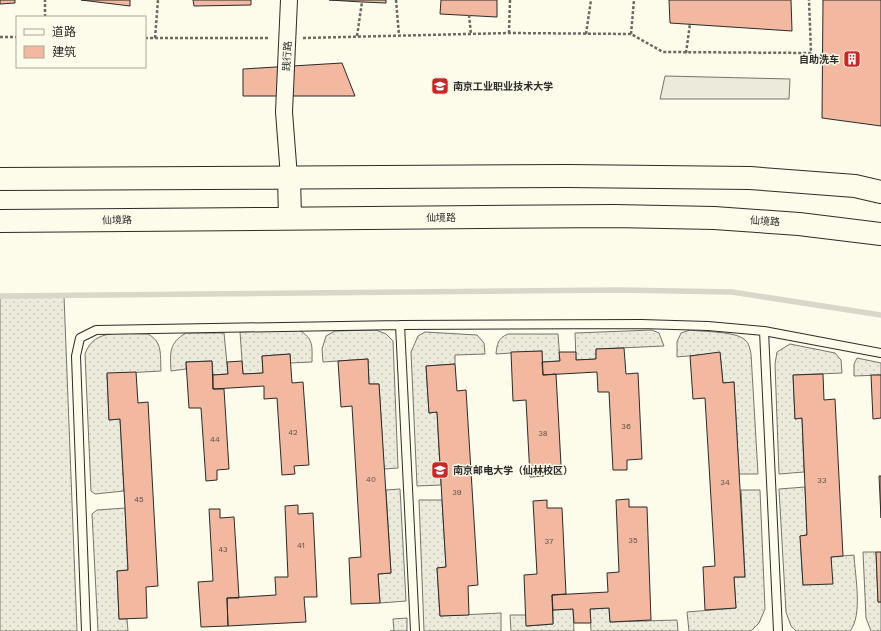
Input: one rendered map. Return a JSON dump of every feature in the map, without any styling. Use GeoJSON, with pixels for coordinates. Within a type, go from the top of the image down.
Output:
{"type":"FeatureCollection","features":[{"type":"Feature","properties":{"kind":"main road"},"geometry":{"type":"LineString","coordinates":[[0,180],[567,176],[750,178],[855,186],[881,192]]}},
{"type":"Feature","properties":{"kind":"main road"},"geometry":{"type":"LineString","coordinates":[[289,177],[290,218]]}},
{"type":"Feature","properties":{"kind":"main road","name":"仙境路"},"geometry":{"type":"LineString","coordinates":[[0,221],[606,216],[714,218],[799,224],[881,234]]}},
{"type":"Feature","properties":{"kind":"street","name":"践行路"},"geometry":{"type":"LineString","coordinates":[[289,0],[284,112],[289,177]]}},
{"type":"Feature","properties":{"kind":"lane"},"geometry":{"type":"LineString","coordinates":[[86,631],[76,356],[80,338],[96,330],[400,325],[641,324],[708,326],[764,331],[881,353]]}},
{"type":"Feature","properties":{"kind":"lane"},"geometry":{"type":"LineString","coordinates":[[400,325],[415,631]]}},
{"type":"Feature","properties":{"kind":"lane"},"geometry":{"type":"LineString","coordinates":[[764,331],[778,631]]}},
{"type":"Feature","properties":{"kind":"path"},"geometry":{"type":"LineString","coordinates":[[45,0],[45,16]]}},
{"type":"Feature","properties":{"kind":"path"},"geometry":{"type":"LineString","coordinates":[[155,38],[158,0]]}},
{"type":"Feature","properties":{"kind":"path"},"geometry":{"type":"LineString","coordinates":[[396,0],[399,35]]}},
{"type":"Feature","properties":{"kind":"path"},"geometry":{"type":"LineString","coordinates":[[509,33],[510,0]]}},
{"type":"Feature","properties":{"kind":"path"},"geometry":{"type":"LineString","coordinates":[[586,34],[591,0]]}},
{"type":"Feature","properties":{"kind":"path"},"geometry":{"type":"LineString","coordinates":[[631,34],[634,0]]}},
{"type":"Feature","properties":{"kind":"path"},"geometry":{"type":"LineString","coordinates":[[146,38],[288,39],[509,33],[631,34],[663,52],[811,53],[809,0]]}},
{"type":"Feature","properties":{"kind":"path"},"geometry":{"type":"LineString","coordinates":[[357,36],[362,2]]}},
{"type":"Feature","properties":{"kind":"path"},"geometry":{"type":"LineString","coordinates":[[469,15],[471,34]]}},
{"type":"Feature","properties":{"kind":"path"},"geometry":{"type":"LineString","coordinates":[[686,52],[690,24]]}},
{"type":"Feature","properties":{"kind":"path"},"geometry":{"type":"LineString","coordinates":[[0,36],[16,37]]}},
{"type":"Feature","properties":{"kind":"shaded area"},"geometry":{"type":"Polygon","coordinates":[[[665,76],[790,79],[789,99],[660,99],[665,76]]]}},
{"type":"Feature","properties":{"kind":"shaded area"},"geometry":{"type":"Polygon","coordinates":[[[0,296],[64,296],[77,631],[0,631],[0,296]]]}},
{"type":"Feature","properties":{"kind":"shaded area"},"geometry":{"type":"Polygon","coordinates":[[[299,330],[310,340],[312,347],[312,362],[290,363],[290,354],[262,356],[263,373],[243,374],[240,332],[299,330]]]}},
{"type":"Feature","properties":{"kind":"shaded area"},"geometry":{"type":"Polygon","coordinates":[[[376,330],[386,334],[393,341],[398,468],[384,469],[379,384],[369,384],[368,359],[323,362],[322,349],[326,336],[335,331],[376,330]]]}},
{"type":"Feature","properties":{"kind":"shaded area"},"geometry":{"type":"Polygon","coordinates":[[[652,330],[659,333],[664,346],[596,349],[596,359],[576,360],[575,333],[652,330]]]}},
{"type":"Feature","properties":{"kind":"shaded area"},"geometry":{"type":"Polygon","coordinates":[[[690,330],[719,332],[734,335],[741,337],[748,344],[751,354],[758,474],[739,474],[734,382],[723,383],[720,353],[677,357],[677,342],[681,333],[690,330]]]}},
{"type":"Feature","properties":{"kind":"shaded area"},"geometry":{"type":"Polygon","coordinates":[[[425,332],[477,335],[484,343],[485,354],[455,355],[455,364],[426,366],[429,413],[437,412],[441,485],[417,486],[411,352],[418,336],[425,332]]]}},
{"type":"Feature","properties":{"kind":"shaded area"},"geometry":{"type":"Polygon","coordinates":[[[120,333],[148,334],[156,341],[160,350],[161,371],[107,374],[109,420],[120,419],[124,491],[95,494],[91,491],[85,354],[89,345],[95,339],[103,336],[120,333]]]}},
{"type":"Feature","properties":{"kind":"shaded area"},"geometry":{"type":"Polygon","coordinates":[[[186,333],[224,333],[228,374],[213,375],[212,361],[186,362],[186,369],[171,371],[172,349],[176,340],[186,333]]]}},
{"type":"Feature","properties":{"kind":"shaded area"},"geometry":{"type":"Polygon","coordinates":[[[508,334],[558,334],[560,361],[542,362],[542,351],[496,354],[497,347],[502,337],[508,334]]]}},
{"type":"Feature","properties":{"kind":"shaded area"},"geometry":{"type":"Polygon","coordinates":[[[790,344],[835,353],[841,360],[842,373],[793,375],[795,419],[802,418],[804,472],[779,474],[775,364],[777,352],[790,344]]]}},
{"type":"Feature","properties":{"kind":"shaded area"},"geometry":{"type":"Polygon","coordinates":[[[857,358],[881,363],[881,375],[854,376],[854,364],[857,358]]]}},
{"type":"Feature","properties":{"kind":"shaded area"},"geometry":{"type":"Polygon","coordinates":[[[805,487],[807,535],[800,536],[803,585],[832,583],[831,557],[854,555],[857,584],[857,605],[854,624],[850,631],[796,631],[791,626],[786,612],[779,489],[805,487]]]}},
{"type":"Feature","properties":{"kind":"shaded area"},"geometry":{"type":"Polygon","coordinates":[[[400,489],[406,601],[380,603],[378,574],[391,573],[386,490],[400,489]]]}},
{"type":"Feature","properties":{"kind":"shaded area"},"geometry":{"type":"Polygon","coordinates":[[[741,490],[760,490],[765,609],[759,623],[751,631],[689,631],[687,612],[736,608],[734,577],[745,577],[741,490]]]}},
{"type":"Feature","properties":{"kind":"shaded area"},"geometry":{"type":"Polygon","coordinates":[[[419,500],[442,500],[446,567],[437,568],[440,616],[501,613],[501,631],[424,631],[419,500]]]}},
{"type":"Feature","properties":{"kind":"shaded area"},"geometry":{"type":"Polygon","coordinates":[[[125,508],[128,570],[117,571],[119,619],[127,619],[128,631],[98,631],[92,514],[97,510],[125,508]]]}},
{"type":"Feature","properties":{"kind":"shaded area"},"geometry":{"type":"Polygon","coordinates":[[[863,552],[876,552],[878,602],[881,602],[881,631],[871,631],[866,618],[863,552]]]}},
{"type":"Feature","properties":{"kind":"shaded area"},"geometry":{"type":"Polygon","coordinates":[[[609,608],[610,622],[677,620],[678,631],[591,631],[590,609],[609,608]]]}},
{"type":"Feature","properties":{"kind":"shaded area"},"geometry":{"type":"Polygon","coordinates":[[[573,609],[574,631],[511,631],[510,615],[526,615],[527,626],[553,624],[553,610],[573,609]]]}},
{"type":"Feature","properties":{"kind":"shaded area"},"geometry":{"type":"Polygon","coordinates":[[[407,618],[407,631],[394,631],[393,619],[407,618]]]}},
{"type":"Feature","properties":{"kind":"building"},"geometry":{"type":"Polygon","coordinates":[[[0,0],[15,0],[15,3],[0,4],[0,0]]]}},
{"type":"Feature","properties":{"kind":"building"},"geometry":{"type":"Polygon","coordinates":[[[81,0],[130,0],[130,6],[81,0]]]}},
{"type":"Feature","properties":{"kind":"building"},"geometry":{"type":"Polygon","coordinates":[[[193,0],[251,0],[251,5],[194,6],[193,0]]]}},
{"type":"Feature","properties":{"kind":"building"},"geometry":{"type":"Polygon","coordinates":[[[329,0],[386,0],[386,3],[362,2],[329,0]]]}},
{"type":"Feature","properties":{"kind":"building"},"geometry":{"type":"Polygon","coordinates":[[[441,0],[497,0],[497,17],[440,14],[441,0]]]}},
{"type":"Feature","properties":{"kind":"building"},"geometry":{"type":"Polygon","coordinates":[[[669,0],[791,0],[792,31],[670,23],[669,0]]]}},
{"type":"Feature","properties":{"kind":"building","name":"自助洗车"},"geometry":{"type":"Polygon","coordinates":[[[823,0],[881,0],[881,126],[822,118],[823,0]]]}},
{"type":"Feature","properties":{"kind":"building"},"geometry":{"type":"Polygon","coordinates":[[[342,63],[355,96],[243,96],[243,69],[342,63]]]}},
{"type":"Feature","properties":{"kind":"building"},"geometry":{"type":"Polygon","coordinates":[[[624,348],[626,374],[638,373],[642,459],[627,460],[627,470],[613,470],[609,392],[598,392],[597,372],[543,375],[542,362],[560,361],[559,352],[576,352],[576,360],[596,359],[596,349],[624,348]]]}},
{"type":"Feature","properties":{"kind":"building"},"geometry":{"type":"Polygon","coordinates":[[[542,351],[543,375],[556,374],[561,465],[544,466],[544,476],[530,477],[526,400],[513,401],[511,352],[542,351]]]}},
{"type":"Feature","properties":{"kind":"building"},"geometry":{"type":"Polygon","coordinates":[[[720,352],[723,383],[734,382],[745,577],[734,577],[736,608],[705,610],[703,567],[715,566],[705,398],[693,399],[690,356],[720,352]]]}},
{"type":"Feature","properties":{"kind":"building"},"geometry":{"type":"Polygon","coordinates":[[[290,354],[292,383],[303,382],[309,465],[294,466],[295,474],[282,475],[277,398],[264,399],[264,386],[213,389],[213,375],[228,374],[227,362],[242,361],[243,374],[263,373],[262,356],[290,354]]]}},
{"type":"Feature","properties":{"kind":"building"},"geometry":{"type":"Polygon","coordinates":[[[368,359],[369,384],[379,384],[391,573],[378,574],[380,603],[351,604],[349,558],[361,557],[352,406],[341,407],[338,361],[368,359]]]}},
{"type":"Feature","properties":{"kind":"building"},"geometry":{"type":"Polygon","coordinates":[[[212,361],[213,389],[224,389],[229,469],[217,470],[217,480],[206,481],[201,408],[189,408],[186,362],[212,361]]]}},
{"type":"Feature","properties":{"kind":"building"},"geometry":{"type":"Polygon","coordinates":[[[455,364],[457,391],[466,390],[478,585],[468,586],[469,615],[440,616],[437,568],[446,567],[437,412],[429,413],[426,366],[455,364]]]}},
{"type":"Feature","properties":{"kind":"building"},"geometry":{"type":"Polygon","coordinates":[[[136,372],[138,403],[148,402],[158,586],[146,587],[147,618],[119,619],[117,571],[128,570],[125,508],[120,419],[109,420],[107,373],[136,372]]]}},
{"type":"Feature","properties":{"kind":"building"},"geometry":{"type":"Polygon","coordinates":[[[823,374],[824,400],[835,399],[843,556],[831,557],[833,584],[803,585],[800,536],[807,535],[802,418],[795,419],[793,375],[823,374]]]}},
{"type":"Feature","properties":{"kind":"building"},"geometry":{"type":"Polygon","coordinates":[[[871,375],[881,375],[881,418],[873,419],[871,375]]]}},
{"type":"Feature","properties":{"kind":"building"},"geometry":{"type":"Polygon","coordinates":[[[879,476],[881,476],[881,518],[879,476]]]}},
{"type":"Feature","properties":{"kind":"building"},"geometry":{"type":"Polygon","coordinates":[[[629,499],[629,507],[647,507],[651,620],[610,622],[609,608],[590,609],[591,623],[574,623],[573,609],[553,610],[552,595],[608,592],[607,573],[619,572],[616,500],[629,499]]]}},
{"type":"Feature","properties":{"kind":"building"},"geometry":{"type":"Polygon","coordinates":[[[547,500],[547,508],[562,508],[566,594],[552,595],[553,624],[526,626],[524,575],[537,574],[533,501],[547,500]]]}},
{"type":"Feature","properties":{"kind":"building"},"geometry":{"type":"Polygon","coordinates":[[[298,505],[298,514],[313,513],[317,597],[304,597],[306,622],[228,626],[227,598],[276,595],[275,577],[288,577],[285,506],[298,505]]]}},
{"type":"Feature","properties":{"kind":"building"},"geometry":{"type":"Polygon","coordinates":[[[209,509],[220,509],[220,518],[234,517],[239,598],[227,598],[228,626],[201,627],[198,582],[213,581],[209,509]]]}},
{"type":"Feature","properties":{"kind":"building"},"geometry":{"type":"Polygon","coordinates":[[[876,552],[881,552],[881,602],[878,602],[876,552]]]}},
{"type":"Feature","properties":{"kind":"waterway"},"geometry":{"type":"LineString","coordinates":[[0,296],[620,290],[732,292],[881,315]]}},
{"type":"Feature","properties":{"kind":"place","name":"自助洗车"},"geometry":{"type":"Point","coordinates":[852,59]}},
{"type":"Feature","properties":{"kind":"place","name":"南京工业职业技术大学"},"geometry":{"type":"Point","coordinates":[440,86]}},
{"type":"Feature","properties":{"kind":"place","name":"南京邮电大学（仙林校区）"},"geometry":{"type":"Point","coordinates":[440,470]}}]}
